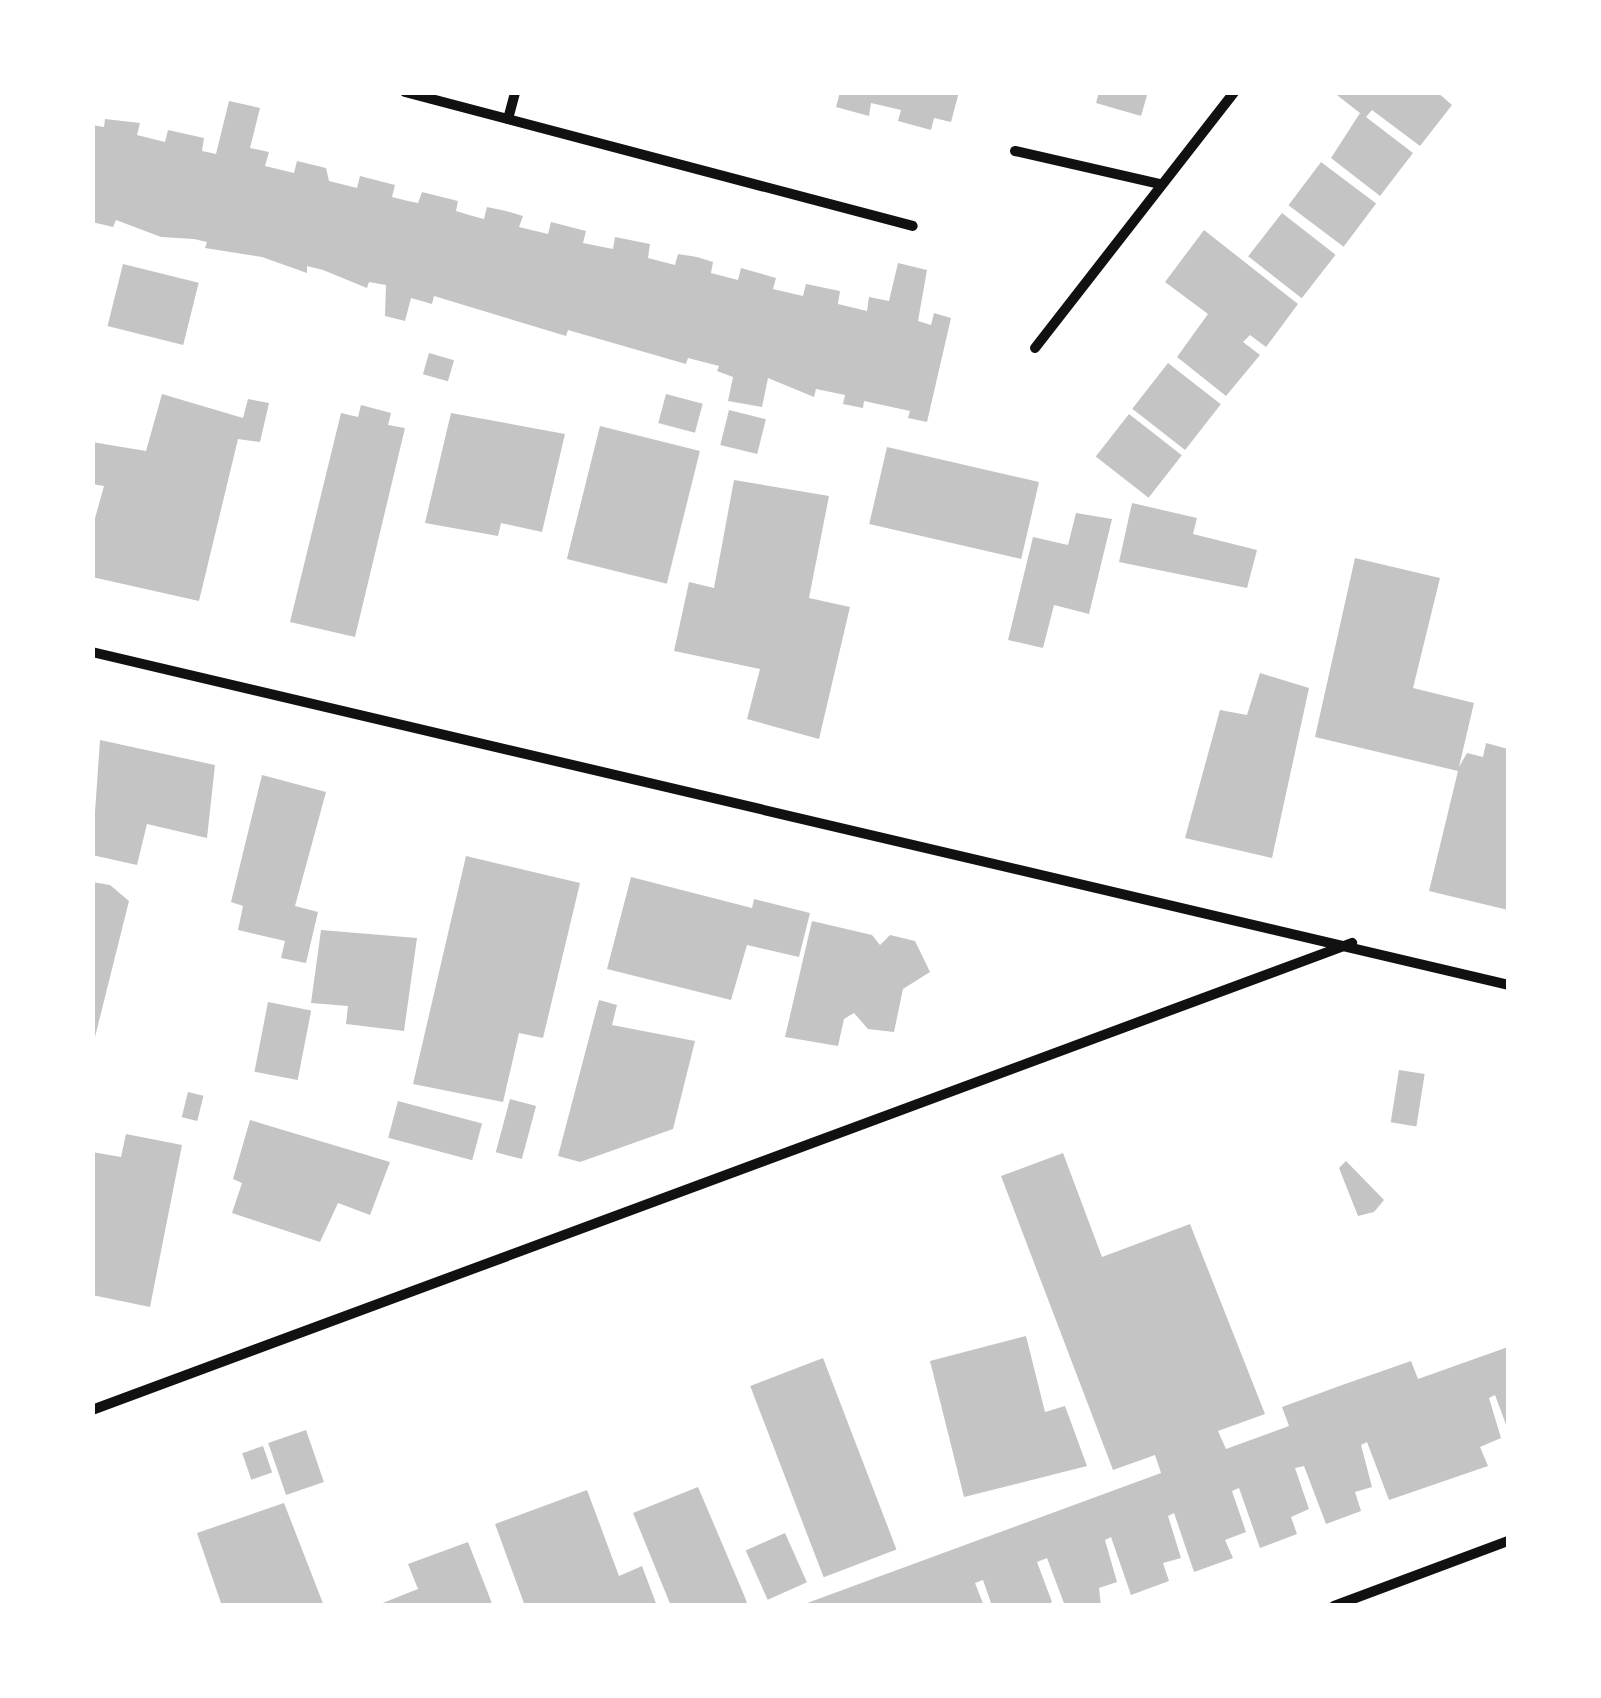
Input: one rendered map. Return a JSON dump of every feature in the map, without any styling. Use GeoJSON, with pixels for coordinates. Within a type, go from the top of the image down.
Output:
{"type":"FeatureCollection","features":[{"type":"Feature","properties":{"kind":"street"},"geometry":{"type":"LineString","coordinates":[[406,92],[913,226]]}},
{"type":"Feature","properties":{"kind":"street"},"geometry":{"type":"LineString","coordinates":[[508,118],[514,92]]}},
{"type":"Feature","properties":{"kind":"street"},"geometry":{"type":"LineString","coordinates":[[1035,348],[1234,92]]}},
{"type":"Feature","properties":{"kind":"street"},"geometry":{"type":"LineString","coordinates":[[1015,151],[1160,184]]}},
{"type":"Feature","properties":{"kind":"street"},"geometry":{"type":"LineString","coordinates":[[92,652],[1352,943],[1508,985]]}},
{"type":"Feature","properties":{"kind":"street"},"geometry":{"type":"LineString","coordinates":[[92,1410],[1352,943]]}},
{"type":"Feature","properties":{"kind":"street"},"geometry":{"type":"LineString","coordinates":[[1334,1606],[1508,1541]]}},
{"type":"Feature","properties":{"kind":"building"},"geometry":{"type":"Polygon","coordinates":[[[840,92],[959,92],[951,122],[934,118],[931,130],[898,121],[901,110],[871,103],[869,116],[836,107],[840,92]]]}},
{"type":"Feature","properties":{"kind":"building"},"geometry":{"type":"Polygon","coordinates":[[[1099,92],[1148,92],[1141,116],[1096,103],[1099,92]]]}},
{"type":"Feature","properties":{"kind":"building"},"geometry":{"type":"Polygon","coordinates":[[[1333,92],[1437,92],[1452,105],[1420,146],[1372,110],[1366,117],[1413,153],[1380,196],[1331,158],[1360,113],[1333,92]]]}},
{"type":"Feature","properties":{"kind":"building"},"geometry":{"type":"Polygon","coordinates":[[[229,101],[260,108],[250,148],[269,152],[265,166],[294,173],[297,161],[326,168],[329,181],[357,188],[360,176],[395,185],[392,197],[408,201],[418,203],[422,192],[458,201],[456,211],[484,219],[487,207],[506,211],[523,216],[519,227],[548,234],[551,222],[586,231],[583,243],[613,249],[615,237],[650,244],[648,258],[675,265],[678,254],[697,257],[713,262],[711,273],[738,280],[741,268],[776,278],[773,289],[803,296],[806,284],[840,291],[838,304],[867,311],[869,297],[889,301],[898,263],[927,270],[918,321],[931,325],[934,313],[951,318],[927,422],[908,418],[910,411],[864,401],[863,408],[843,404],[845,395],[816,389],[814,397],[768,378],[762,407],[728,401],[733,377],[717,371],[719,366],[688,358],[686,364],[568,330],[566,336],[434,296],[432,304],[411,298],[405,321],[385,316],[386,285],[369,282],[367,288],[323,270],[307,266],[307,273],[262,257],[205,248],[207,242],[161,237],[116,220],[113,227],[92,222],[92,125],[104,127],[105,119],[140,123],[137,135],[165,142],[168,130],[204,138],[202,151],[216,154],[229,101]]]}},
{"type":"Feature","properties":{"kind":"building"},"geometry":{"type":"Polygon","coordinates":[[[1321,162],[1376,204],[1344,247],[1289,205],[1321,162]]]}},
{"type":"Feature","properties":{"kind":"building"},"geometry":{"type":"Polygon","coordinates":[[[1282,213],[1336,255],[1302,298],[1248,256],[1282,213]]]}},
{"type":"Feature","properties":{"kind":"building"},"geometry":{"type":"Polygon","coordinates":[[[1204,230],[1298,304],[1266,347],[1250,335],[1243,342],[1260,355],[1226,396],[1177,357],[1208,314],[1165,282],[1204,230]]]}},
{"type":"Feature","properties":{"kind":"building"},"geometry":{"type":"Polygon","coordinates":[[[123,264],[199,283],[183,345],[108,326],[123,264]]]}},
{"type":"Feature","properties":{"kind":"building"},"geometry":{"type":"Polygon","coordinates":[[[429,353],[454,360],[448,381],[423,374],[429,353]]]}},
{"type":"Feature","properties":{"kind":"building"},"geometry":{"type":"Polygon","coordinates":[[[1168,363],[1221,404],[1185,450],[1132,409],[1168,363]]]}},
{"type":"Feature","properties":{"kind":"building"},"geometry":{"type":"Polygon","coordinates":[[[162,394],[243,418],[248,399],[269,403],[260,442],[238,439],[199,601],[92,577],[92,529],[104,486],[92,484],[92,442],[146,451],[162,394]]]}},
{"type":"Feature","properties":{"kind":"building"},"geometry":{"type":"Polygon","coordinates":[[[666,394],[703,404],[695,433],[658,423],[666,394]]]}},
{"type":"Feature","properties":{"kind":"building"},"geometry":{"type":"Polygon","coordinates":[[[361,405],[391,413],[388,425],[405,428],[355,637],[290,622],[341,413],[358,417],[361,405]]]}},
{"type":"Feature","properties":{"kind":"building"},"geometry":{"type":"Polygon","coordinates":[[[729,410],[766,419],[757,454],[720,445],[729,410]]]}},
{"type":"Feature","properties":{"kind":"building"},"geometry":{"type":"Polygon","coordinates":[[[451,413],[565,434],[542,532],[501,523],[498,536],[425,523],[451,413]]]}},
{"type":"Feature","properties":{"kind":"building"},"geometry":{"type":"Polygon","coordinates":[[[1129,414],[1182,455],[1149,498],[1096,457],[1129,414]]]}},
{"type":"Feature","properties":{"kind":"building"},"geometry":{"type":"Polygon","coordinates":[[[600,426],[700,451],[667,584],[567,559],[600,426]]]}},
{"type":"Feature","properties":{"kind":"building"},"geometry":{"type":"Polygon","coordinates":[[[887,447],[1039,482],[1021,559],[869,524],[887,447]]]}},
{"type":"Feature","properties":{"kind":"building"},"geometry":{"type":"Polygon","coordinates":[[[734,480],[829,496],[809,598],[850,607],[819,739],[747,719],[760,669],[674,651],[689,582],[714,588],[734,480]]]}},
{"type":"Feature","properties":{"kind":"building"},"geometry":{"type":"Polygon","coordinates":[[[1132,503],[1197,518],[1193,534],[1257,550],[1247,588],[1119,562],[1132,503]]]}},
{"type":"Feature","properties":{"kind":"building"},"geometry":{"type":"Polygon","coordinates":[[[1076,513],[1112,519],[1089,614],[1054,605],[1043,648],[1008,640],[1033,537],[1068,545],[1076,513]]]}},
{"type":"Feature","properties":{"kind":"building"},"geometry":{"type":"Polygon","coordinates":[[[1355,558],[1440,578],[1413,688],[1474,703],[1459,767],[1467,753],[1483,757],[1486,743],[1508,749],[1508,910],[1429,891],[1458,771],[1315,737],[1355,558]]]}},
{"type":"Feature","properties":{"kind":"building"},"geometry":{"type":"Polygon","coordinates":[[[1260,673],[1309,688],[1272,858],[1185,838],[1220,710],[1247,715],[1260,673]]]}},
{"type":"Feature","properties":{"kind":"building"},"geometry":{"type":"Polygon","coordinates":[[[100,740],[215,765],[207,838],[147,824],[137,865],[92,855],[100,740]]]}},
{"type":"Feature","properties":{"kind":"building"},"geometry":{"type":"Polygon","coordinates":[[[262,775],[326,792],[295,906],[318,912],[306,963],[281,958],[285,941],[238,930],[243,906],[231,902],[262,775]]]}},
{"type":"Feature","properties":{"kind":"building"},"geometry":{"type":"Polygon","coordinates":[[[466,856],[580,883],[543,1038],[519,1033],[503,1102],[413,1084],[466,856]]]}},
{"type":"Feature","properties":{"kind":"building"},"geometry":{"type":"Polygon","coordinates":[[[631,877],[752,908],[754,899],[810,913],[799,957],[747,945],[731,1000],[607,969],[631,877]]]}},
{"type":"Feature","properties":{"kind":"building"},"geometry":{"type":"Polygon","coordinates":[[[92,882],[110,885],[129,901],[94,1041],[92,882]]]}},
{"type":"Feature","properties":{"kind":"building"},"geometry":{"type":"Polygon","coordinates":[[[812,921],[872,935],[880,945],[890,935],[915,941],[930,972],[903,989],[894,1032],[868,1029],[854,1013],[844,1019],[838,1046],[785,1037],[812,921]]]}},
{"type":"Feature","properties":{"kind":"building"},"geometry":{"type":"Polygon","coordinates":[[[321,930],[417,938],[404,1031],[346,1024],[348,1006],[311,1003],[321,930]]]}},
{"type":"Feature","properties":{"kind":"building"},"geometry":{"type":"Polygon","coordinates":[[[599,1000],[617,1005],[612,1025],[695,1041],[673,1129],[580,1162],[558,1156],[599,1000]]]}},
{"type":"Feature","properties":{"kind":"building"},"geometry":{"type":"Polygon","coordinates":[[[268,1002],[311,1010],[298,1080],[254,1072],[268,1002]]]}},
{"type":"Feature","properties":{"kind":"building"},"geometry":{"type":"Polygon","coordinates":[[[1399,1070],[1425,1074],[1416,1126],[1391,1122],[1399,1070]]]}},
{"type":"Feature","properties":{"kind":"building"},"geometry":{"type":"Polygon","coordinates":[[[188,1092],[204,1096],[197,1121],[182,1117],[188,1092]]]}},
{"type":"Feature","properties":{"kind":"building"},"geometry":{"type":"Polygon","coordinates":[[[510,1099],[536,1106],[522,1159],[496,1152],[510,1099]]]}},
{"type":"Feature","properties":{"kind":"building"},"geometry":{"type":"Polygon","coordinates":[[[398,1101],[482,1124],[472,1160],[388,1138],[398,1101]]]}},
{"type":"Feature","properties":{"kind":"building"},"geometry":{"type":"Polygon","coordinates":[[[250,1120],[390,1162],[370,1215],[338,1203],[320,1242],[232,1213],[242,1183],[233,1179],[250,1120]]]}},
{"type":"Feature","properties":{"kind":"building"},"geometry":{"type":"Polygon","coordinates":[[[126,1134],[182,1145],[150,1307],[92,1295],[92,1152],[121,1157],[126,1134]]]}},
{"type":"Feature","properties":{"kind":"building"},"geometry":{"type":"Polygon","coordinates":[[[1063,1153],[1102,1257],[1190,1224],[1265,1414],[1218,1431],[1226,1449],[1289,1426],[1282,1407],[1345,1384],[1411,1361],[1418,1379],[1508,1347],[1508,1430],[1495,1395],[1489,1398],[1501,1438],[1480,1447],[1488,1466],[1389,1500],[1367,1442],[1361,1445],[1372,1487],[1355,1492],[1361,1511],[1326,1524],[1304,1466],[1295,1468],[1309,1509],[1291,1517],[1297,1534],[1260,1548],[1239,1488],[1232,1491],[1246,1532],[1225,1540],[1233,1558],[1194,1572],[1174,1513],[1168,1516],[1181,1558],[1163,1563],[1169,1581],[1131,1595],[1111,1537],[1105,1540],[1117,1582],[1099,1588],[1101,1606],[1065,1606],[1047,1558],[1037,1562],[1052,1602],[1044,1606],[992,1606],[983,1580],[975,1583],[984,1606],[799,1606],[1161,1473],[1155,1455],[1113,1470],[1001,1176],[1063,1153]]]}},
{"type":"Feature","properties":{"kind":"building"},"geometry":{"type":"Polygon","coordinates":[[[1346,1161],[1384,1200],[1374,1212],[1358,1216],[1339,1168],[1346,1161]]]}},
{"type":"Feature","properties":{"kind":"building"},"geometry":{"type":"Polygon","coordinates":[[[1026,1336],[1045,1412],[1065,1406],[1087,1466],[964,1497],[930,1361],[1026,1336]]]}},
{"type":"Feature","properties":{"kind":"building"},"geometry":{"type":"Polygon","coordinates":[[[823,1358],[896,1549],[824,1577],[750,1386],[823,1358]]]}},
{"type":"Feature","properties":{"kind":"building"},"geometry":{"type":"Polygon","coordinates":[[[306,1430],[324,1482],[286,1495],[268,1443],[306,1430]]]}},
{"type":"Feature","properties":{"kind":"building"},"geometry":{"type":"Polygon","coordinates":[[[263,1446],[272,1472],[251,1480],[242,1453],[263,1446]]]}},
{"type":"Feature","properties":{"kind":"building"},"geometry":{"type":"Polygon","coordinates":[[[698,1487],[747,1603],[671,1606],[633,1513],[698,1487]]]}},
{"type":"Feature","properties":{"kind":"building"},"geometry":{"type":"Polygon","coordinates":[[[587,1490],[619,1576],[642,1566],[657,1606],[525,1606],[495,1524],[587,1490]]]}},
{"type":"Feature","properties":{"kind":"building"},"geometry":{"type":"Polygon","coordinates":[[[284,1503],[324,1606],[222,1606],[197,1533],[284,1503]]]}},
{"type":"Feature","properties":{"kind":"building"},"geometry":{"type":"Polygon","coordinates":[[[785,1533],[807,1582],[768,1600],[746,1550],[785,1533]]]}},
{"type":"Feature","properties":{"kind":"building"},"geometry":{"type":"Polygon","coordinates":[[[468,1542],[493,1606],[375,1606],[418,1589],[408,1564],[468,1542]]]}}]}
